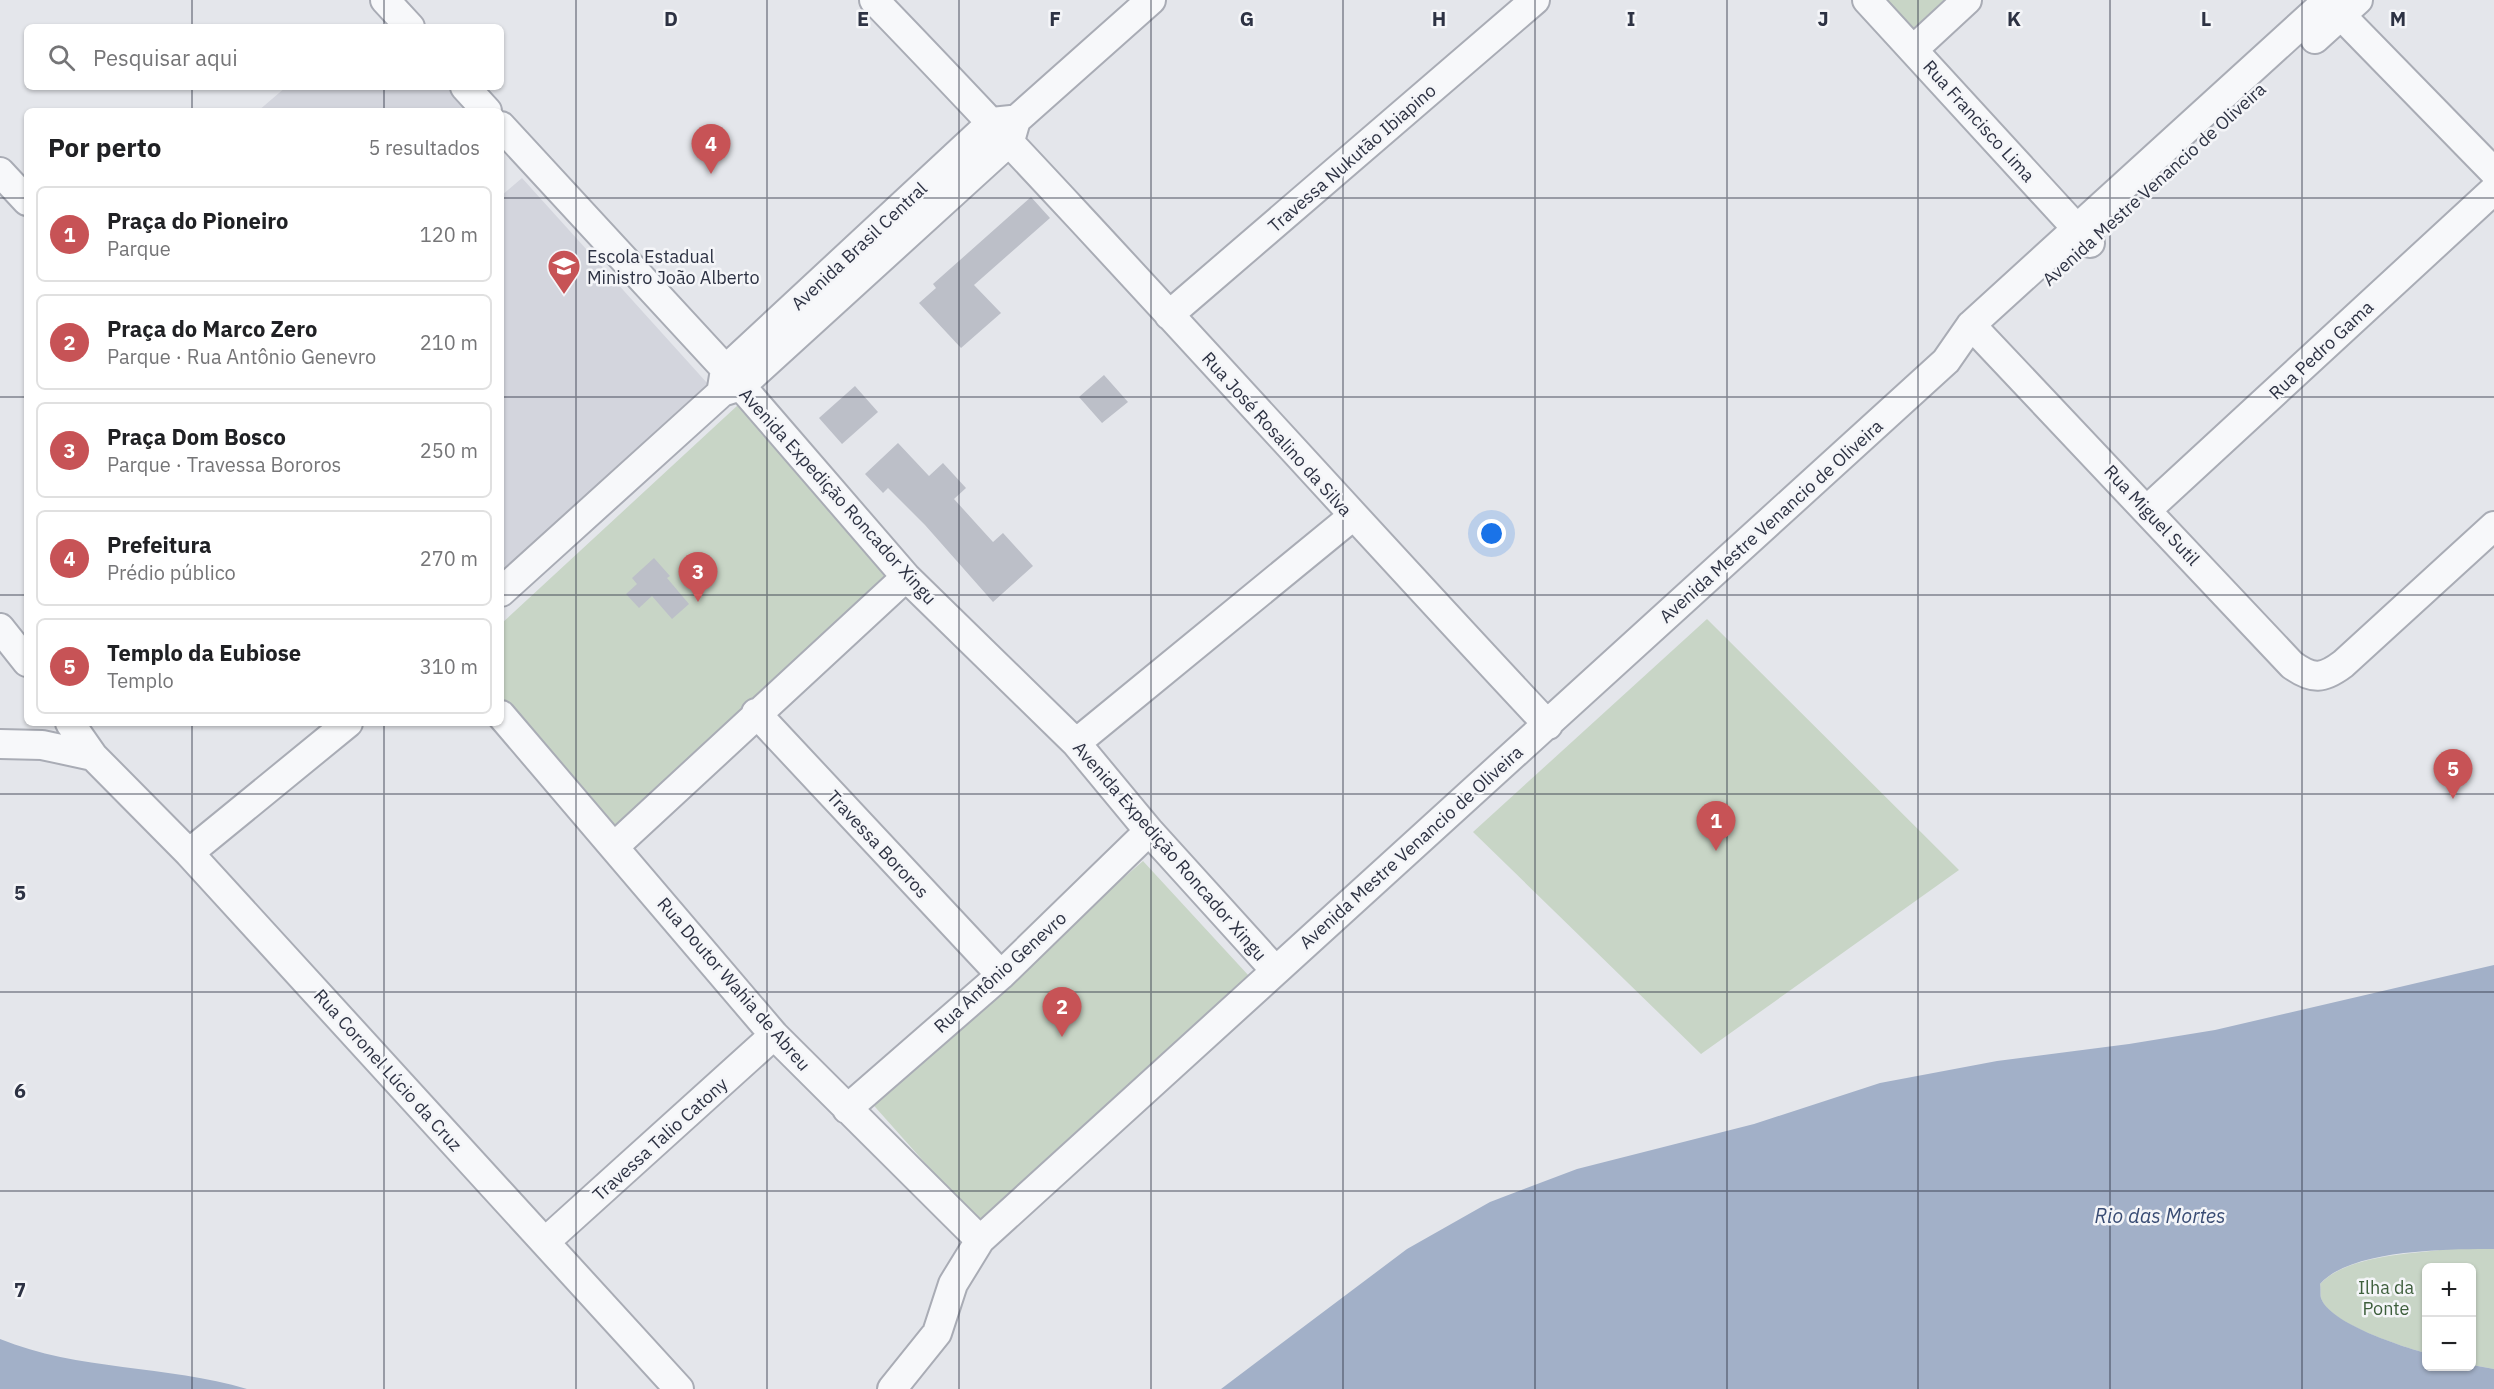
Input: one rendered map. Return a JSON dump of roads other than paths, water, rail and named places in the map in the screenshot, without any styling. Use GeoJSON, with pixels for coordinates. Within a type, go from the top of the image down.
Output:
{"type":"FeatureCollection","features":[{"type":"Feature","properties":{"kind":"street","name":"Rua José Rosalino da Silva"},"geometry":{"type":"LineString","coordinates":[[874,0],[1006,128],[1169,315],[1548,724]]}},
{"type":"Feature","properties":{"kind":"street","name":"Avenida Brasil Central"},"geometry":{"type":"LineString","coordinates":[[504,589],[1006,128],[1151,0]]}},
{"type":"Feature","properties":{"kind":"street","name":"Travessa Nukutão Ibiapino"},"geometry":{"type":"LineString","coordinates":[[1169,315],[1535,0]]}},
{"type":"Feature","properties":{"kind":"street","name":"Rua Francisco Lima"},"geometry":{"type":"LineString","coordinates":[[1867,0],[2084,236]]}},
{"type":"Feature","properties":{"kind":"street"},"geometry":{"type":"LineString","coordinates":[[1914,49],[1967,0]]}},
{"type":"Feature","properties":{"kind":"street"},"geometry":{"type":"LineString","coordinates":[[2338,4],[2494,172]]}},
{"type":"Feature","properties":{"kind":"street","name":"Avenida Mestre Venancio de Oliveira"},"geometry":{"type":"LineString","coordinates":[[892,1389],[937,1333],[952,1284],[980,1240],[2338,4]]}},
{"type":"Feature","properties":{"kind":"street"},"geometry":{"type":"LineString","coordinates":[[468,90],[484,108]]}},
{"type":"Feature","properties":{"kind":"street","name":"Avenida Expedição Roncador Xingu"},"geometry":{"type":"LineString","coordinates":[[504,129],[729,383],[906,577],[1076,743],[1149,831],[1275,970]]}},
{"type":"Feature","properties":{"kind":"street"},"geometry":{"type":"LineString","coordinates":[[0,172],[24,198]]}},
{"type":"Feature","properties":{"kind":"street","name":"Rua Pedro Gama"},"geometry":{"type":"LineString","coordinates":[[2148,509],[2494,190]]}},
{"type":"Feature","properties":{"kind":"street","name":"Rua Miguel Sutil"},"geometry":{"type":"LineString","coordinates":[[1977,332],[2148,509],[2292,665],[2305,674],[2329,675],[2494,526]]}},
{"type":"Feature","properties":{"kind":"street"},"geometry":{"type":"LineString","coordinates":[[1076,743],[1353,516]]}},
{"type":"Feature","properties":{"kind":"street"},"geometry":{"type":"LineString","coordinates":[[615,846],[756,713],[906,577]]}},
{"type":"Feature","properties":{"kind":"street"},"geometry":{"type":"LineString","coordinates":[[0,628],[24,658]]}},
{"type":"Feature","properties":{"kind":"street","name":"Travessa Bororos"},"geometry":{"type":"LineString","coordinates":[[756,713],[1001,975]]}},
{"type":"Feature","properties":{"kind":"street","name":"Rua Doutor Wahia de Abreu"},"geometry":{"type":"LineString","coordinates":[[504,717],[774,1035],[980,1240]]}},
{"type":"Feature","properties":{"kind":"street","name":"Rua Coronel Lúcio da Cruz"},"geometry":{"type":"LineString","coordinates":[[72,726],[93,756],[189,853],[679,1389]]}},
{"type":"Feature","properties":{"kind":"street"},"geometry":{"type":"LineString","coordinates":[[189,853],[344,726]]}},
{"type":"Feature","properties":{"kind":"street"},"geometry":{"type":"LineString","coordinates":[[0,744],[42,745],[93,756]]}},
{"type":"Feature","properties":{"kind":"street","name":"Rua Antônio Genevro"},"geometry":{"type":"LineString","coordinates":[[847,1109],[1001,975],[1149,831]]}},
{"type":"Feature","properties":{"kind":"street","name":"Travessa Talio Catony"},"geometry":{"type":"LineString","coordinates":[[545,1242],[774,1035]]}},
{"type":"Feature","properties":{"kind":"water","name":"Rio das Mortes"},"geometry":{"type":"Polygon","coordinates":[[[2494,965],[2494,1249],[2402,1253],[2377,1258],[2334,1272],[2320,1284],[2321,1298],[2327,1307],[2338,1316],[2368,1333],[2422,1352],[2422,1371],[2476,1371],[2476,1366],[2494,1369],[2494,1389],[1221,1389],[1407,1249],[1490,1202],[1577,1169],[1754,1124],[1880,1083],[1997,1061],[2215,1030],[2494,965]]]}},
{"type":"Feature","properties":{"kind":"water"},"geometry":{"type":"Polygon","coordinates":[[[0,1339],[60,1357],[217,1381],[247,1389],[0,1389],[0,1339]]]}},
{"type":"Feature","properties":{"kind":"place","name":"Prefeitura"},"geometry":{"type":"Point","coordinates":[711,174]}},
{"type":"Feature","properties":{"kind":"place","name":"Escola Estadual Ministro João Alberto"},"geometry":{"type":"Point","coordinates":[564,295]}},
{"type":"Feature","properties":{"kind":"place","name":"Praça Dom Bosco"},"geometry":{"type":"Point","coordinates":[698,602]}},
{"type":"Feature","properties":{"kind":"place","name":"Templo da Eubiose"},"geometry":{"type":"Point","coordinates":[2453,799]}},
{"type":"Feature","properties":{"kind":"place","name":"Praça do Pioneiro"},"geometry":{"type":"Point","coordinates":[1716,851]}},
{"type":"Feature","properties":{"kind":"place","name":"Praça do Marco Zero"},"geometry":{"type":"Point","coordinates":[1062,1037]}},
{"type":"Feature","properties":{"kind":"park label","name":"Ilha da Ponte"},"geometry":{"type":"Point","coordinates":[2386,1297]}}]}
